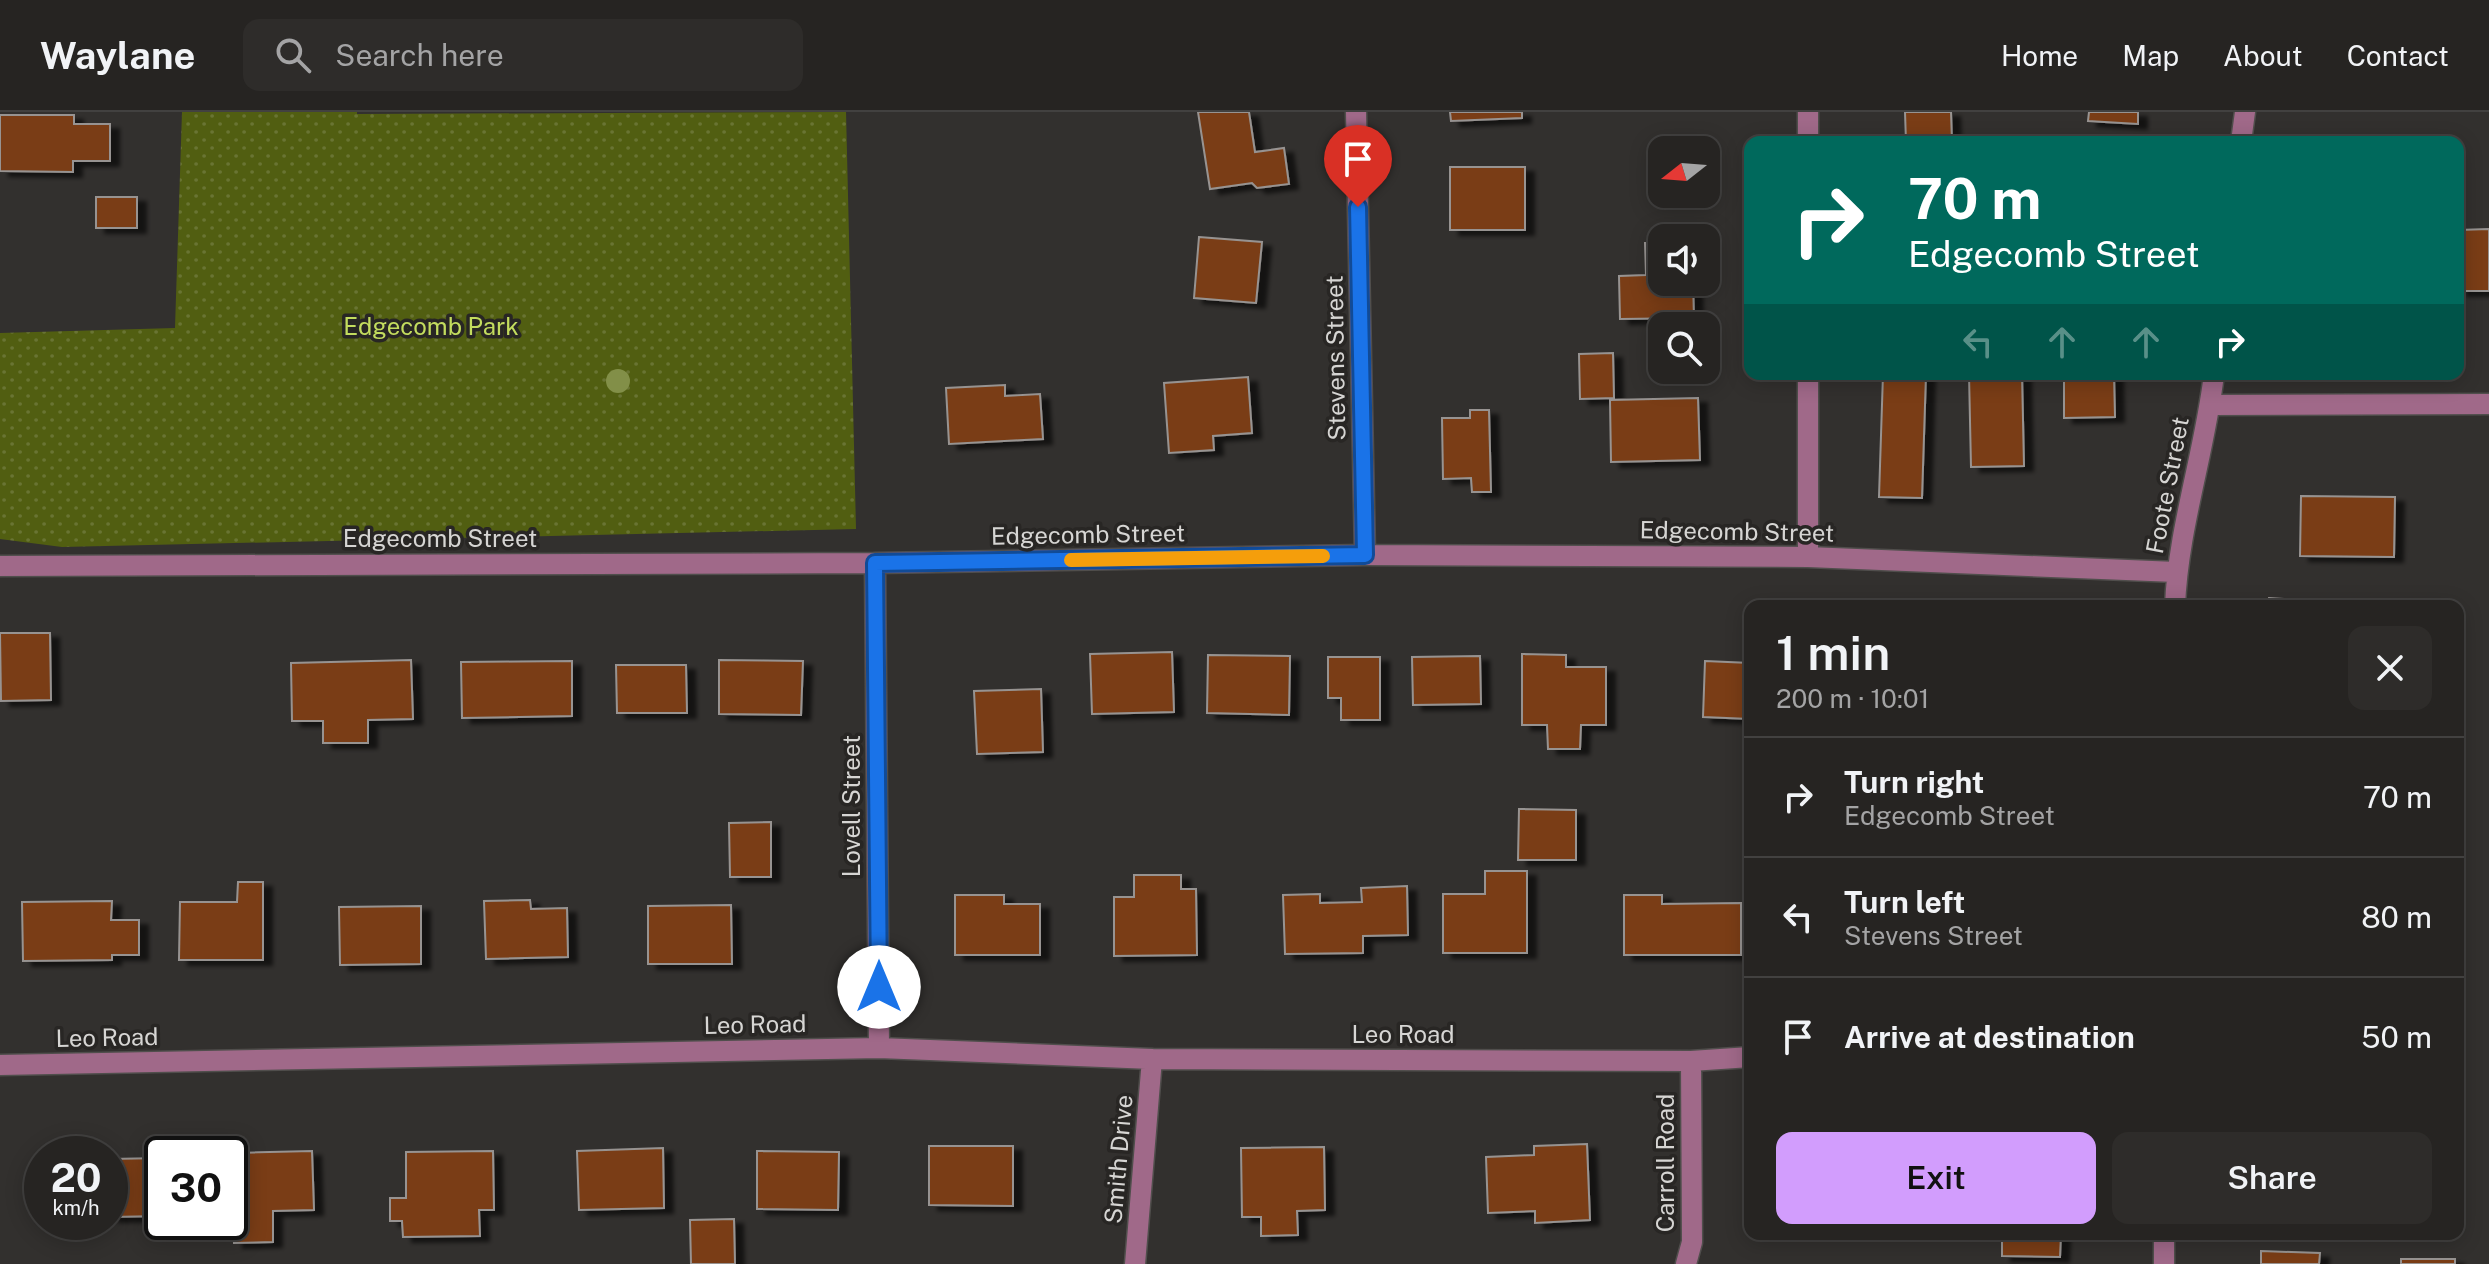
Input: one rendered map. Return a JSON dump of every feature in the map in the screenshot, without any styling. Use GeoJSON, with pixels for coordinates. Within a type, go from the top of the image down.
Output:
{"type":"FeatureCollection","features":[{"type":"Feature","properties":{"kind":"street","name":"Stevens Street"},"geometry":{"type":"LineString","coordinates":[[1356,112],[1365,555]]}},
{"type":"Feature","properties":{"kind":"street"},"geometry":{"type":"LineString","coordinates":[[1808,112],[1808,136]]}},
{"type":"Feature","properties":{"kind":"street"},"geometry":{"type":"LineString","coordinates":[[2242,136],[2245,112]]}},
{"type":"Feature","properties":{"kind":"street"},"geometry":{"type":"LineString","coordinates":[[1808,380],[1808,557]]}},
{"type":"Feature","properties":{"kind":"street","name":"Foote Street"},"geometry":{"type":"LineString","coordinates":[[2175,600],[2176,572],[2213,380]]}},
{"type":"Feature","properties":{"kind":"street"},"geometry":{"type":"LineString","coordinates":[[2210,405],[2489,404]]}},
{"type":"Feature","properties":{"kind":"street","name":"Edgecomb Street"},"geometry":{"type":"LineString","coordinates":[[0,566],[875,563],[1365,555],[1808,557],[2176,572]]}},
{"type":"Feature","properties":{"kind":"street","name":"Lovell Street"},"geometry":{"type":"LineString","coordinates":[[875,563],[879,1048]]}},
{"type":"Feature","properties":{"kind":"street","name":"Leo Road"},"geometry":{"type":"LineString","coordinates":[[0,1065],[879,1048],[1152,1059],[1691,1061],[1744,1057]]}},
{"type":"Feature","properties":{"kind":"street","name":"Smith Drive"},"geometry":{"type":"LineString","coordinates":[[1135,1264],[1152,1059]]}},
{"type":"Feature","properties":{"kind":"street","name":"Carroll Road"},"geometry":{"type":"LineString","coordinates":[[1686,1264],[1692,1242],[1691,1061]]}},
{"type":"Feature","properties":{"kind":"street"},"geometry":{"type":"LineString","coordinates":[[2164,1240],[2164,1264]]}},
{"type":"Feature","properties":{"kind":"green space","name":"Edgecomb Park"},"geometry":{"type":"Polygon","coordinates":[[[182,112],[846,112],[856,529],[62,547],[0,539],[0,333],[175,328],[182,112]]]}},
{"type":"Feature","properties":{"kind":"building"},"geometry":{"type":"Polygon","coordinates":[[[1198,112],[1249,112],[1255,152],[1284,148],[1289,184],[1257,188],[1252,183],[1210,189],[1198,112]]]}},
{"type":"Feature","properties":{"kind":"building"},"geometry":{"type":"Polygon","coordinates":[[[1450,112],[1522,112],[1522,118],[1451,121],[1450,112]]]}},
{"type":"Feature","properties":{"kind":"building"},"geometry":{"type":"Polygon","coordinates":[[[1905,112],[1951,112],[1952,136],[1906,136],[1905,112]]]}},
{"type":"Feature","properties":{"kind":"building"},"geometry":{"type":"Polygon","coordinates":[[[2089,112],[2138,112],[2138,124],[2088,121],[2089,112]]]}},
{"type":"Feature","properties":{"kind":"building"},"geometry":{"type":"Polygon","coordinates":[[[0,115],[74,115],[74,124],[110,124],[110,161],[73,161],[73,172],[0,171],[0,115]]]}},
{"type":"Feature","properties":{"kind":"building"},"geometry":{"type":"Polygon","coordinates":[[[1450,167],[1525,167],[1525,230],[1450,230],[1450,167]]]}},
{"type":"Feature","properties":{"kind":"building"},"geometry":{"type":"Polygon","coordinates":[[[96,197],[137,197],[137,228],[96,228],[96,197]]]}},
{"type":"Feature","properties":{"kind":"building"},"geometry":{"type":"Polygon","coordinates":[[[2489,229],[2489,291],[2464,291],[2464,230],[2489,229]]]}},
{"type":"Feature","properties":{"kind":"building"},"geometry":{"type":"Polygon","coordinates":[[[1199,237],[1262,242],[1256,303],[1194,298],[1199,237]]]}},
{"type":"Feature","properties":{"kind":"building"},"geometry":{"type":"Polygon","coordinates":[[[1645,243],[1648,243],[1648,296],[1693,296],[1694,312],[1648,312],[1648,319],[1620,319],[1619,276],[1646,275],[1645,243]]]}},
{"type":"Feature","properties":{"kind":"building"},"geometry":{"type":"Polygon","coordinates":[[[1613,353],[1614,398],[1580,399],[1579,354],[1613,353]]]}},
{"type":"Feature","properties":{"kind":"building"},"geometry":{"type":"Polygon","coordinates":[[[1248,377],[1252,433],[1213,436],[1214,450],[1169,453],[1164,383],[1248,377]]]}},
{"type":"Feature","properties":{"kind":"building"},"geometry":{"type":"Polygon","coordinates":[[[1883,380],[1926,380],[1922,498],[1879,497],[1883,380]]]}},
{"type":"Feature","properties":{"kind":"building"},"geometry":{"type":"Polygon","coordinates":[[[1969,380],[2022,380],[2024,466],[1971,467],[1969,380]]]}},
{"type":"Feature","properties":{"kind":"building"},"geometry":{"type":"Polygon","coordinates":[[[2064,380],[2114,380],[2115,417],[2064,418],[2064,380]]]}},
{"type":"Feature","properties":{"kind":"building"},"geometry":{"type":"Polygon","coordinates":[[[1005,385],[1005,396],[1040,394],[1043,439],[949,444],[946,388],[1005,385]]]}},
{"type":"Feature","properties":{"kind":"building"},"geometry":{"type":"Polygon","coordinates":[[[1698,398],[1700,460],[1611,462],[1610,400],[1698,398]]]}},
{"type":"Feature","properties":{"kind":"building"},"geometry":{"type":"Polygon","coordinates":[[[1470,410],[1489,410],[1491,492],[1472,492],[1471,478],[1443,479],[1442,418],[1470,418],[1470,410]]]}},
{"type":"Feature","properties":{"kind":"building"},"geometry":{"type":"Polygon","coordinates":[[[2301,496],[2395,497],[2394,557],[2300,556],[2301,496]]]}},
{"type":"Feature","properties":{"kind":"building"},"geometry":{"type":"Polygon","coordinates":[[[0,633],[50,633],[51,700],[1,701],[0,633]]]}},
{"type":"Feature","properties":{"kind":"building"},"geometry":{"type":"Polygon","coordinates":[[[1172,652],[1174,712],[1092,714],[1090,654],[1172,652]]]}},
{"type":"Feature","properties":{"kind":"building"},"geometry":{"type":"Polygon","coordinates":[[[1522,654],[1566,655],[1566,667],[1606,667],[1606,725],[1581,725],[1580,749],[1548,749],[1547,725],[1522,725],[1522,654]]]}},
{"type":"Feature","properties":{"kind":"building"},"geometry":{"type":"Polygon","coordinates":[[[1208,655],[1290,656],[1289,715],[1207,713],[1208,655]]]}},
{"type":"Feature","properties":{"kind":"building"},"geometry":{"type":"Polygon","coordinates":[[[1480,656],[1481,704],[1413,705],[1412,657],[1480,656]]]}},
{"type":"Feature","properties":{"kind":"building"},"geometry":{"type":"Polygon","coordinates":[[[1328,657],[1380,657],[1380,720],[1341,720],[1341,698],[1328,698],[1328,657]]]}},
{"type":"Feature","properties":{"kind":"building"},"geometry":{"type":"Polygon","coordinates":[[[411,660],[413,719],[368,720],[368,743],[323,743],[323,721],[292,721],[291,663],[411,660]]]}},
{"type":"Feature","properties":{"kind":"building"},"geometry":{"type":"Polygon","coordinates":[[[719,660],[803,661],[801,715],[719,714],[719,660]]]}},
{"type":"Feature","properties":{"kind":"building"},"geometry":{"type":"Polygon","coordinates":[[[572,661],[572,716],[462,718],[461,662],[572,661]]]}},
{"type":"Feature","properties":{"kind":"building"},"geometry":{"type":"Polygon","coordinates":[[[1705,661],[1744,663],[1744,719],[1703,717],[1705,661]]]}},
{"type":"Feature","properties":{"kind":"building"},"geometry":{"type":"Polygon","coordinates":[[[616,665],[686,665],[687,713],[617,713],[616,665]]]}},
{"type":"Feature","properties":{"kind":"building"},"geometry":{"type":"Polygon","coordinates":[[[1041,689],[1043,752],[977,754],[974,691],[1041,689]]]}},
{"type":"Feature","properties":{"kind":"building"},"geometry":{"type":"Polygon","coordinates":[[[1519,809],[1576,810],[1576,860],[1518,860],[1519,809]]]}},
{"type":"Feature","properties":{"kind":"building"},"geometry":{"type":"Polygon","coordinates":[[[771,822],[771,877],[730,877],[729,823],[771,822]]]}},
{"type":"Feature","properties":{"kind":"building"},"geometry":{"type":"Polygon","coordinates":[[[1485,871],[1527,871],[1527,953],[1443,953],[1443,894],[1485,894],[1485,871]]]}},
{"type":"Feature","properties":{"kind":"building"},"geometry":{"type":"Polygon","coordinates":[[[1134,875],[1181,875],[1181,889],[1196,889],[1197,955],[1114,956],[1114,897],[1134,897],[1134,875]]]}},
{"type":"Feature","properties":{"kind":"building"},"geometry":{"type":"Polygon","coordinates":[[[238,882],[263,882],[263,960],[179,960],[180,902],[237,902],[238,882]]]}},
{"type":"Feature","properties":{"kind":"building"},"geometry":{"type":"Polygon","coordinates":[[[1407,886],[1408,935],[1363,936],[1363,953],[1285,954],[1283,895],[1320,894],[1320,903],[1362,902],[1361,888],[1407,886]]]}},
{"type":"Feature","properties":{"kind":"building"},"geometry":{"type":"Polygon","coordinates":[[[955,895],[1004,895],[1004,904],[1040,904],[1040,955],[955,955],[955,895]]]}},
{"type":"Feature","properties":{"kind":"building"},"geometry":{"type":"Polygon","coordinates":[[[1624,895],[1662,895],[1662,904],[1741,903],[1741,955],[1624,955],[1624,895]]]}},
{"type":"Feature","properties":{"kind":"building"},"geometry":{"type":"Polygon","coordinates":[[[530,900],[531,909],[567,908],[568,957],[486,959],[484,901],[530,900]]]}},
{"type":"Feature","properties":{"kind":"building"},"geometry":{"type":"Polygon","coordinates":[[[112,901],[111,920],[139,920],[139,955],[112,955],[112,960],[23,961],[22,902],[112,901]]]}},
{"type":"Feature","properties":{"kind":"building"},"geometry":{"type":"Polygon","coordinates":[[[731,905],[732,964],[648,964],[648,906],[731,905]]]}},
{"type":"Feature","properties":{"kind":"building"},"geometry":{"type":"Polygon","coordinates":[[[421,906],[421,964],[340,965],[339,907],[421,906]]]}},
{"type":"Feature","properties":{"kind":"building"},"geometry":{"type":"Polygon","coordinates":[[[1587,1144],[1590,1220],[1535,1223],[1535,1211],[1488,1213],[1486,1157],[1534,1155],[1534,1146],[1587,1144]]]}},
{"type":"Feature","properties":{"kind":"building"},"geometry":{"type":"Polygon","coordinates":[[[929,1146],[1013,1146],[1013,1206],[929,1205],[929,1146]]]}},
{"type":"Feature","properties":{"kind":"building"},"geometry":{"type":"Polygon","coordinates":[[[1324,1147],[1325,1210],[1297,1211],[1298,1235],[1261,1236],[1261,1217],[1242,1217],[1241,1148],[1324,1147]]]}},
{"type":"Feature","properties":{"kind":"building"},"geometry":{"type":"Polygon","coordinates":[[[663,1148],[664,1208],[579,1210],[577,1151],[663,1148]]]}},
{"type":"Feature","properties":{"kind":"building"},"geometry":{"type":"Polygon","coordinates":[[[312,1151],[314,1210],[273,1211],[273,1242],[234,1243],[234,1240],[248,1240],[248,1153],[312,1151]]]}},
{"type":"Feature","properties":{"kind":"building"},"geometry":{"type":"Polygon","coordinates":[[[493,1151],[494,1210],[479,1210],[480,1236],[403,1237],[402,1221],[390,1221],[390,1198],[406,1198],[406,1152],[493,1151]]]}},
{"type":"Feature","properties":{"kind":"building"},"geometry":{"type":"Polygon","coordinates":[[[757,1151],[839,1152],[838,1210],[757,1209],[757,1151]]]}},
{"type":"Feature","properties":{"kind":"building"},"geometry":{"type":"Polygon","coordinates":[[[144,1158],[144,1216],[128,1217],[128,1159],[144,1158]]]}},
{"type":"Feature","properties":{"kind":"building"},"geometry":{"type":"Polygon","coordinates":[[[734,1219],[735,1264],[691,1264],[690,1220],[734,1219]]]}},
{"type":"Feature","properties":{"kind":"building"},"geometry":{"type":"Polygon","coordinates":[[[2002,1240],[2061,1240],[2060,1257],[2002,1256],[2002,1240]]]}},
{"type":"Feature","properties":{"kind":"building"},"geometry":{"type":"Polygon","coordinates":[[[2261,1251],[2320,1253],[2319,1264],[2261,1264],[2261,1251]]]}},
{"type":"Feature","properties":{"kind":"building"},"geometry":{"type":"Polygon","coordinates":[[[2401,1259],[2455,1259],[2455,1264],[2401,1264],[2401,1259]]]}},
{"type":"Feature","properties":{"kind":"slow traffic"},"geometry":{"type":"LineString","coordinates":[[1071,560],[1323,556]]}},
{"type":"Feature","properties":{"kind":"route"},"geometry":{"type":"LineString","coordinates":[[879,987],[875,563],[1365,555],[1358,207]]}}]}
